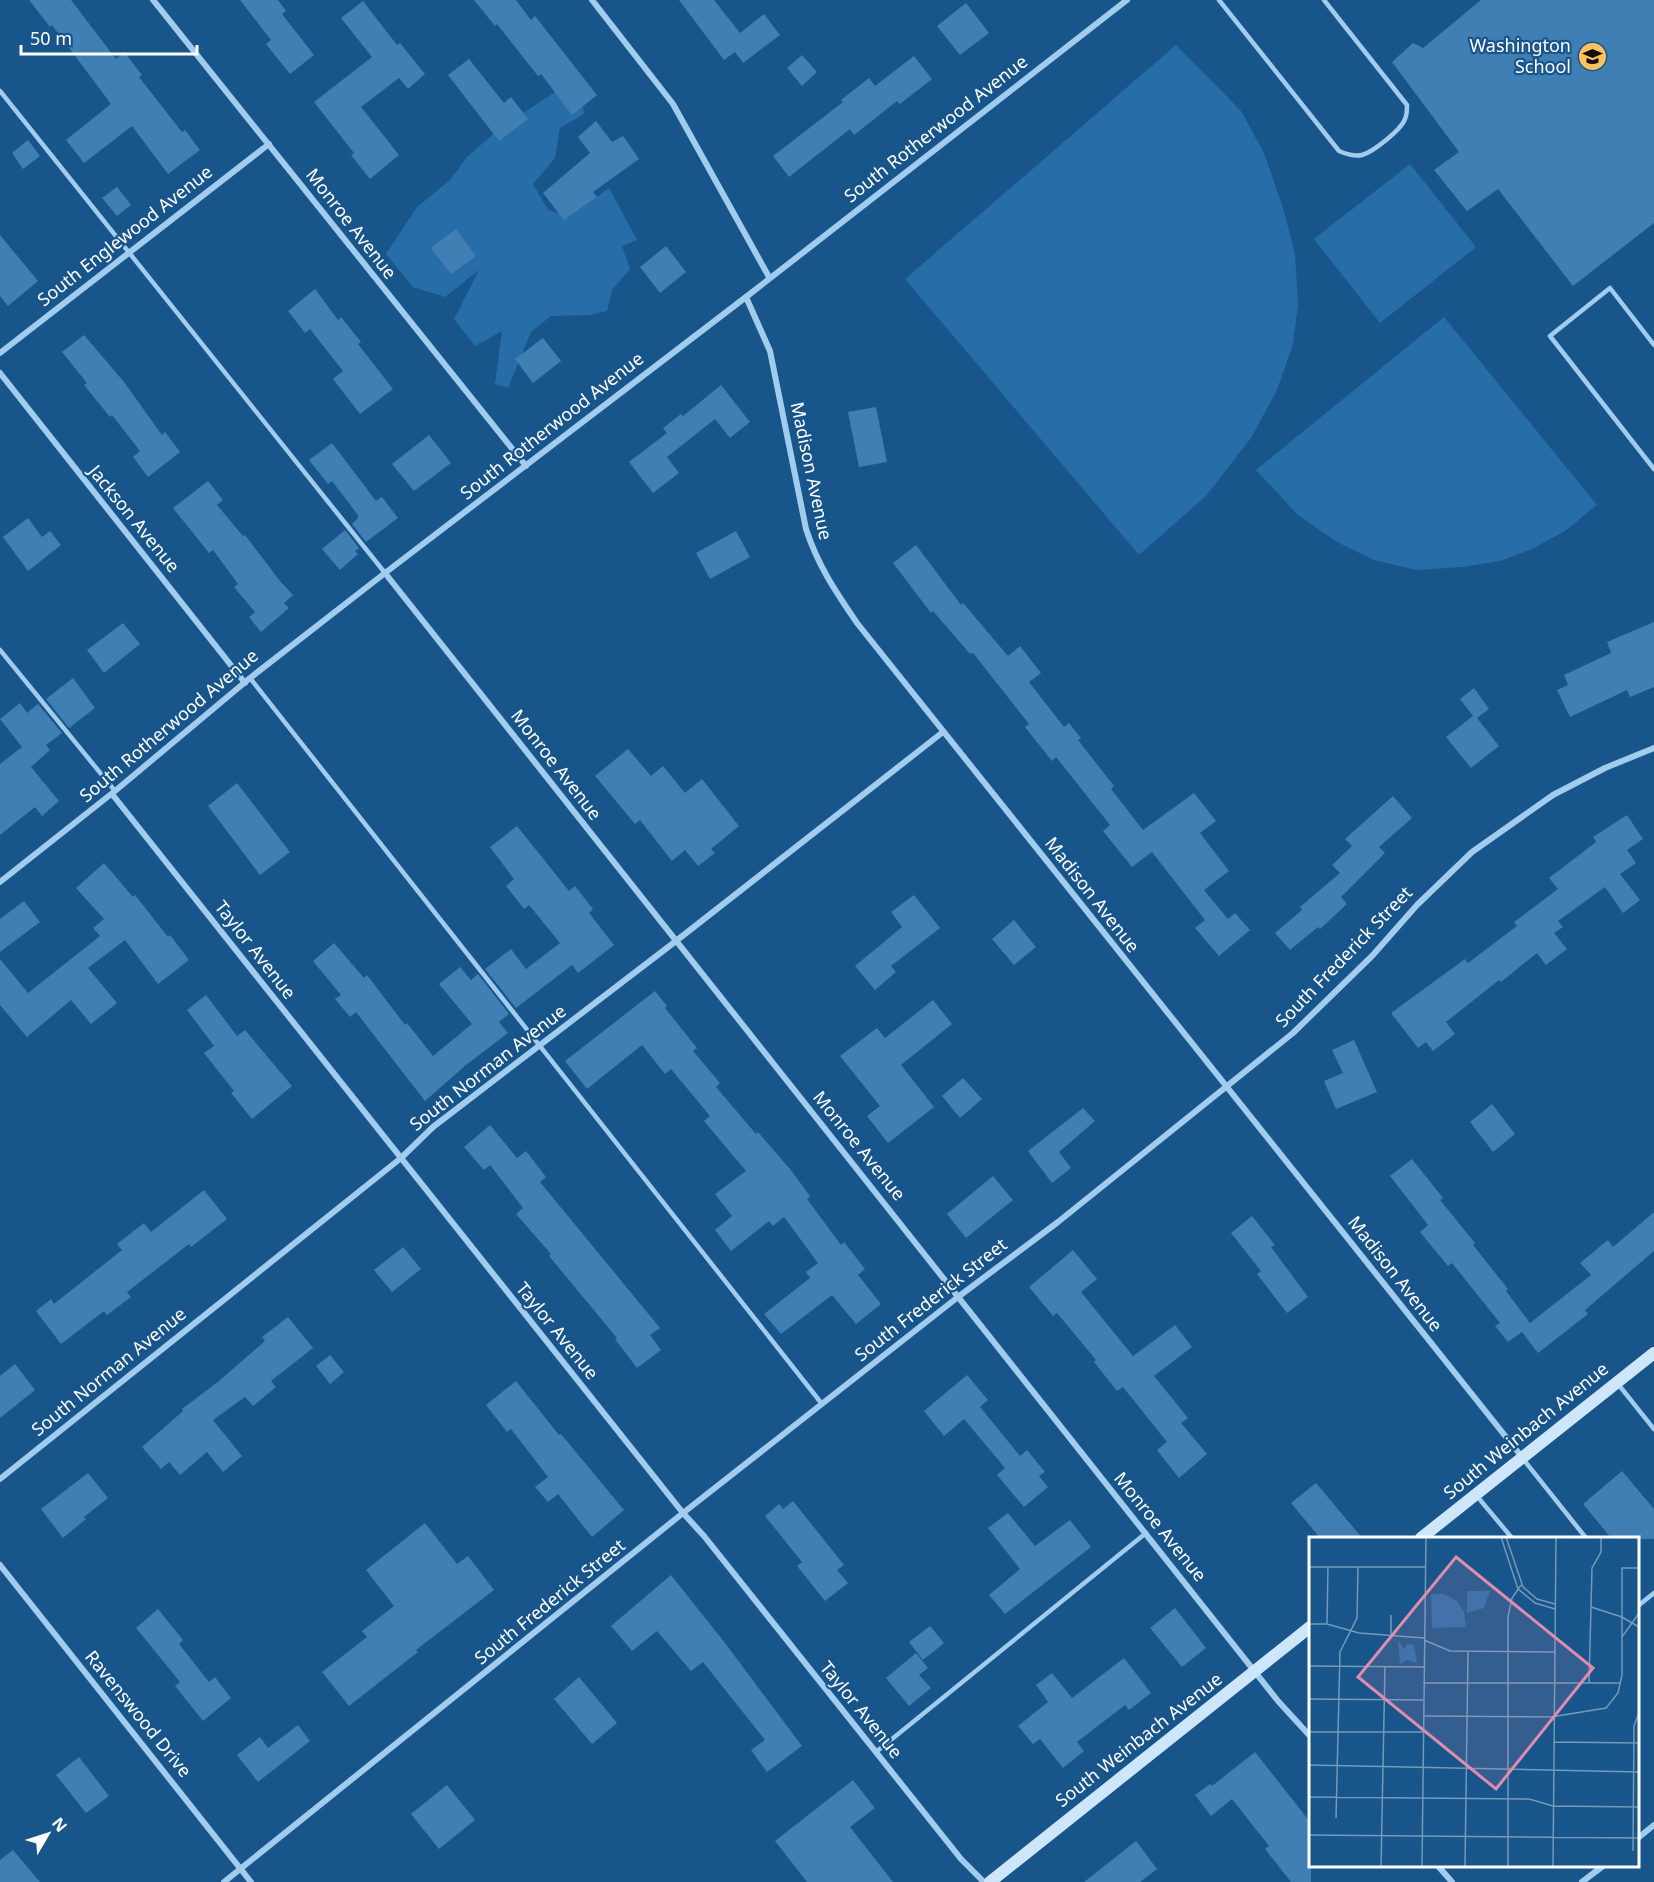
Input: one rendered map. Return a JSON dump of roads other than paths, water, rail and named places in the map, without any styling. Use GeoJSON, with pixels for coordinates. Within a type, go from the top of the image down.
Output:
{"type":"FeatureCollection","features":[{"type":"Feature","properties":{"kind":"street","name":"Monroe Avenue"},"geometry":{"type":"LineString","coordinates":[[153,0],[526,466]]}},
{"type":"Feature","properties":{"kind":"street"},"geometry":{"type":"LineString","coordinates":[[592,0],[673,104],[769,277]]}},
{"type":"Feature","properties":{"kind":"street","name":"South Rotherwood Avenue"},"geometry":{"type":"LineString","coordinates":[[0,882],[114,793],[247,680],[746,297],[1127,0]]}},
{"type":"Feature","properties":{"kind":"street","name":"South Englewood Avenue"},"geometry":{"type":"LineString","coordinates":[[0,353],[269,144]]}},
{"type":"Feature","properties":{"kind":"street","name":"Madison Avenue"},"geometry":{"type":"LineString","coordinates":[[746,297],[770,351],[806,529],[815,556],[831,585],[857,623],[1522,1457]]}},
{"type":"Feature","properties":{"kind":"street","name":"Jackson Avenue"},"geometry":{"type":"LineString","coordinates":[[0,373],[247,680]]}},
{"type":"Feature","properties":{"kind":"street","name":"Monroe Avenue"},"geometry":{"type":"LineString","coordinates":[[385,573],[1278,1701],[1309,1734]]}},
{"type":"Feature","properties":{"kind":"street","name":"South Norman Avenue"},"geometry":{"type":"LineString","coordinates":[[0,1479],[401,1158],[433,1127],[944,732]]}},
{"type":"Feature","properties":{"kind":"street","name":"South Frederick Street"},"geometry":{"type":"LineString","coordinates":[[224,1882],[683,1513],[958,1297],[1059,1222],[1227,1087],[1318,1011],[1372,956],[1447,873],[1472,852],[1553,795],[1605,768],[1654,748]]}},
{"type":"Feature","properties":{"kind":"street","name":"Taylor Avenue"},"geometry":{"type":"LineString","coordinates":[[114,793],[683,1513],[704,1536],[960,1859],[984,1882]]}},
{"type":"Feature","properties":{"kind":"street","name":"South Weinbach Avenue"},"geometry":{"type":"LineString","coordinates":[[1424,1537],[1654,1353]]}},
{"type":"Feature","properties":{"kind":"street","name":"Ravenswood Drive"},"geometry":{"type":"LineString","coordinates":[[0,1565],[251,1882]]}},
{"type":"Feature","properties":{"kind":"street","name":"South Weinbach Avenue"},"geometry":{"type":"LineString","coordinates":[[990,1882],[1309,1629]]}},
{"type":"Feature","properties":{"kind":"street"},"geometry":{"type":"LineString","coordinates":[[1639,1837],[1654,1825]]}},
{"type":"Feature","properties":{"kind":"street"},"geometry":{"type":"LineString","coordinates":[[1439,1867],[1452,1882]]}},
{"type":"Feature","properties":{"kind":"street"},"geometry":{"type":"LineString","coordinates":[[1582,1882],[1602,1867]]}},
{"type":"Feature","properties":{"kind":"lane"},"geometry":{"type":"LineString","coordinates":[[1219,0],[1339,151],[1352,155],[1363,155],[1401,126],[1407,117],[1407,105],[1324,0]]}},
{"type":"Feature","properties":{"kind":"lane"},"geometry":{"type":"LineString","coordinates":[[0,91],[385,573]]}},
{"type":"Feature","properties":{"kind":"lane"},"geometry":{"type":"LineString","coordinates":[[1654,345],[1610,288],[1550,336],[1654,469]]}},
{"type":"Feature","properties":{"kind":"lane"},"geometry":{"type":"LineString","coordinates":[[0,650],[114,793]]}},
{"type":"Feature","properties":{"kind":"lane"},"geometry":{"type":"LineString","coordinates":[[247,680],[822,1404]]}},
{"type":"Feature","properties":{"kind":"lane"},"geometry":{"type":"LineString","coordinates":[[1617,1382],[1654,1428]]}},
{"type":"Feature","properties":{"kind":"lane"},"geometry":{"type":"LineString","coordinates":[[1522,1457],[1584,1537]]}},
{"type":"Feature","properties":{"kind":"lane"},"geometry":{"type":"LineString","coordinates":[[1476,1495],[1510,1537]]}},
{"type":"Feature","properties":{"kind":"lane"},"geometry":{"type":"LineString","coordinates":[[876,1752],[1146,1533]]}},
{"type":"Feature","properties":{"kind":"lane"},"geometry":{"type":"LineString","coordinates":[[1639,1605],[1654,1593]]}},
{"type":"Feature","properties":{"kind":"place","name":"Washington School"},"geometry":{"type":"Point","coordinates":[1592,56]}}]}
